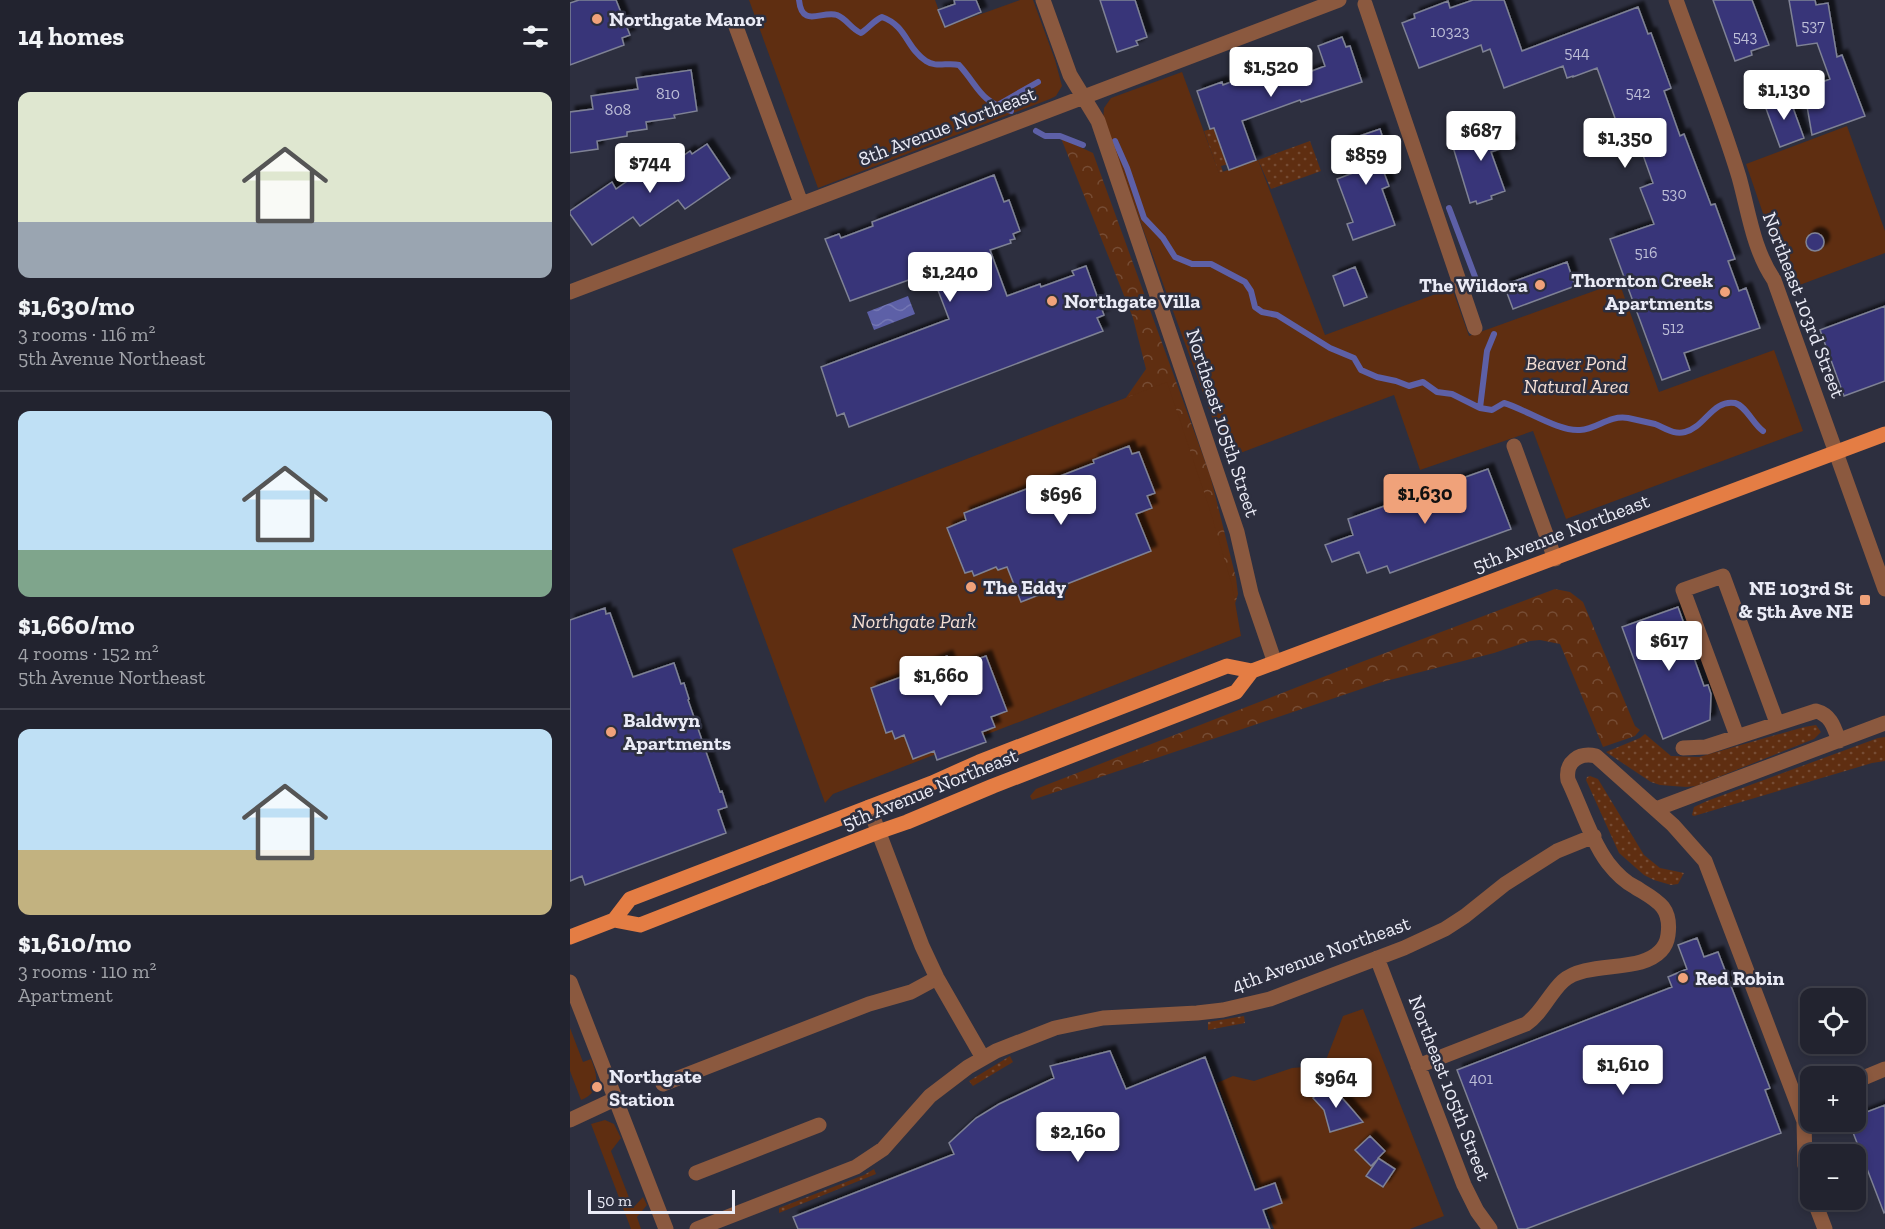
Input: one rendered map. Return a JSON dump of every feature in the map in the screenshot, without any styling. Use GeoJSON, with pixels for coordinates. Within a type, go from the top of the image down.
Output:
{"type":"FeatureCollection","features":[{"type":"Feature","properties":{"kind":"main road","name":"5th Avenue Northeast"},"geometry":{"type":"LineString","coordinates":[[570,937],[614,920],[630,899],[1227,666],[1252,671],[1275,663],[1885,434]]}},
{"type":"Feature","properties":{"kind":"main road","name":"5th Avenue Northeast"},"geometry":{"type":"LineString","coordinates":[[614,920],[640,925],[907,822],[993,786],[1236,692],[1252,671]]}},
{"type":"Feature","properties":{"kind":"street","name":"Northeast 105th Street"},"geometry":{"type":"LineString","coordinates":[[1043,0],[1070,75],[1098,121],[1237,532],[1251,593],[1275,663]]}},
{"type":"Feature","properties":{"kind":"street","name":"8th Avenue Northeast"},"geometry":{"type":"LineString","coordinates":[[570,292],[1339,0]]}},
{"type":"Feature","properties":{"kind":"street","name":"Northeast 103rd Street"},"geometry":{"type":"LineString","coordinates":[[1676,0],[1736,167],[1752,233],[1774,280],[1885,590]]}},
{"type":"Feature","properties":{"kind":"street"},"geometry":{"type":"LineString","coordinates":[[1362,1],[1475,328]]}},
{"type":"Feature","properties":{"kind":"street"},"geometry":{"type":"LineString","coordinates":[[735,24],[801,203]]}},
{"type":"Feature","properties":{"kind":"street"},"geometry":{"type":"LineString","coordinates":[[1514,446],[1555,559]]}},
{"type":"Feature","properties":{"kind":"street"},"geometry":{"type":"LineString","coordinates":[[1737,736],[1683,590],[1723,576],[1777,723]]}},
{"type":"Feature","properties":{"kind":"street"},"geometry":{"type":"LineString","coordinates":[[1683,748],[1707,747],[1816,711],[1830,718],[1839,741]]}},
{"type":"Feature","properties":{"kind":"street"},"geometry":{"type":"LineString","coordinates":[[1656,809],[1885,723]]}},
{"type":"Feature","properties":{"kind":"street"},"geometry":{"type":"LineString","coordinates":[[1418,1066],[1526,1024],[1558,986],[1574,974],[1651,959],[1664,947],[1668,938],[1669,924],[1662,905],[1655,898],[1634,887],[1608,863],[1568,780],[1569,767],[1575,758],[1583,754],[1596,756],[1673,825],[1705,861],[1800,1089]]}},
{"type":"Feature","properties":{"kind":"street"},"geometry":{"type":"LineString","coordinates":[[869,807],[922,946],[937,978],[982,1058]]}},
{"type":"Feature","properties":{"kind":"street","name":"4th Avenue Northeast"},"geometry":{"type":"LineString","coordinates":[[698,1229],[867,1161],[883,1149],[930,1096],[982,1058],[1055,1028],[1094,1019],[1197,1014],[1246,1006],[1270,999],[1404,948],[1444,929],[1548,856],[1565,846],[1594,836]]}},
{"type":"Feature","properties":{"kind":"street","name":"Northeast 105th Street"},"geometry":{"type":"LineString","coordinates":[[1377,958],[1464,1185],[1477,1211],[1490,1229]]}},
{"type":"Feature","properties":{"kind":"street"},"geometry":{"type":"LineString","coordinates":[[663,1084],[869,1004],[911,992],[937,978]]}},
{"type":"Feature","properties":{"kind":"street"},"geometry":{"type":"LineString","coordinates":[[570,982],[666,1229]]}},
{"type":"Feature","properties":{"kind":"street"},"geometry":{"type":"LineString","coordinates":[[1866,1077],[1885,1069]]}},
{"type":"Feature","properties":{"kind":"street"},"geometry":{"type":"LineString","coordinates":[[570,1120],[615,1099]]}},
{"type":"Feature","properties":{"kind":"street"},"geometry":{"type":"LineString","coordinates":[[696,1173],[819,1125]]}},
{"type":"Feature","properties":{"kind":"street"},"geometry":{"type":"LineString","coordinates":[[1818,1210],[1826,1229]]}},
{"type":"Feature","properties":{"kind":"green space"},"geometry":{"type":"Polygon","coordinates":[[[749,0],[935,0],[945,27],[1020,0],[1033,0],[1062,86],[1056,96],[1050,99],[818,188],[749,0]]]}},
{"type":"Feature","properties":{"kind":"green space","name":"Beaver Pond Natural Area"},"geometry":{"type":"Polygon","coordinates":[[[1182,72],[1219,173],[1258,160],[1325,335],[1452,288],[1469,336],[1619,282],[1659,392],[1774,350],[1803,431],[1566,519],[1533,431],[1420,470],[1394,395],[1227,458],[1103,120],[1104,108],[1111,98],[1182,72]]]}},
{"type":"Feature","properties":{"kind":"green space"},"geometry":{"type":"Polygon","coordinates":[[[1847,126],[1885,231],[1885,253],[1789,289],[1746,164],[1847,126]]]}},
{"type":"Feature","properties":{"kind":"green space"},"geometry":{"type":"Polygon","coordinates":[[[1214,128],[1217,137],[1245,150],[1249,163],[1231,169],[1228,164],[1221,166],[1223,172],[1219,174],[1204,131],[1214,128]]]}},
{"type":"Feature","properties":{"kind":"green space"},"geometry":{"type":"Polygon","coordinates":[[[1061,138],[1093,153],[1210,475],[1236,578],[1238,594],[1234,607],[1123,402],[1146,369],[1133,318],[1061,138]]]}},
{"type":"Feature","properties":{"kind":"green space"},"geometry":{"type":"Polygon","coordinates":[[[1310,141],[1321,171],[1271,189],[1258,160],[1310,141]]]}},
{"type":"Feature","properties":{"kind":"green space","name":"Northgate Park"},"geometry":{"type":"Polygon","coordinates":[[[1167,382],[1209,507],[1232,585],[1241,636],[833,794],[825,803],[732,549],[1167,382]]]}},
{"type":"Feature","properties":{"kind":"green space"},"geometry":{"type":"Polygon","coordinates":[[[1555,589],[1570,592],[1583,602],[1635,726],[1640,730],[1635,736],[1603,747],[1560,644],[1540,640],[1382,682],[1032,800],[1030,796],[1036,789],[1555,589]]]}},
{"type":"Feature","properties":{"kind":"green space"},"geometry":{"type":"Polygon","coordinates":[[[1816,725],[1821,732],[1814,739],[1696,786],[1660,785],[1651,782],[1606,752],[1645,734],[1671,756],[1699,757],[1816,725]]]}},
{"type":"Feature","properties":{"kind":"green space"},"geometry":{"type":"Polygon","coordinates":[[[1885,737],[1885,761],[1692,815],[1694,807],[1707,801],[1885,737]]]}},
{"type":"Feature","properties":{"kind":"green space"},"geometry":{"type":"Polygon","coordinates":[[[1590,776],[1598,779],[1644,855],[1660,868],[1684,873],[1678,884],[1671,885],[1644,875],[1619,853],[1586,780],[1590,776]]]}},
{"type":"Feature","properties":{"kind":"green space"},"geometry":{"type":"Polygon","coordinates":[[[1363,1009],[1444,1216],[1410,1229],[1274,1229],[1217,1083],[1233,1076],[1254,1081],[1292,1068],[1317,1066],[1326,1060],[1343,1016],[1363,1009]]]}},
{"type":"Feature","properties":{"kind":"green space"},"geometry":{"type":"Polygon","coordinates":[[[1244,1016],[1245,1023],[1208,1030],[1208,1022],[1244,1016]]]}},
{"type":"Feature","properties":{"kind":"green space"},"geometry":{"type":"Polygon","coordinates":[[[570,1028],[583,1062],[591,1059],[596,1077],[592,1093],[581,1100],[570,1071],[570,1028]]]}},
{"type":"Feature","properties":{"kind":"green space"},"geometry":{"type":"Polygon","coordinates":[[[1010,1056],[1013,1062],[973,1086],[969,1081],[1010,1056]]]}},
{"type":"Feature","properties":{"kind":"green space"},"geometry":{"type":"Polygon","coordinates":[[[605,1120],[614,1124],[621,1138],[611,1151],[633,1208],[643,1197],[647,1205],[637,1217],[641,1229],[631,1229],[591,1124],[605,1120]]]}},
{"type":"Feature","properties":{"kind":"green space"},"geometry":{"type":"Polygon","coordinates":[[[874,1169],[876,1174],[779,1213],[779,1208],[874,1169]]]}},
{"type":"Feature","properties":{"kind":"water"},"geometry":{"type":"Polygon","coordinates":[[[908,296],[915,314],[874,330],[867,312],[908,296]]]}},
{"type":"Feature","properties":{"kind":"building","name":"Northgate Manor"},"geometry":{"type":"Polygon","coordinates":[[[579,0],[616,0],[630,35],[622,38],[624,45],[570,65],[570,3],[579,0]]]}},
{"type":"Feature","properties":{"kind":"building"},"geometry":{"type":"Polygon","coordinates":[[[954,0],[976,0],[981,12],[945,27],[938,10],[955,4],[954,0]]]}},
{"type":"Feature","properties":{"kind":"building"},"geometry":{"type":"Polygon","coordinates":[[[1100,0],[1135,0],[1147,37],[1136,41],[1138,45],[1117,52],[1100,0]]]}},
{"type":"Feature","properties":{"kind":"building"},"geometry":{"type":"Polygon","coordinates":[[[1473,0],[1504,0],[1522,51],[1638,7],[1648,34],[1651,33],[1671,88],[1664,91],[1680,136],[1684,134],[1711,205],[1715,204],[1735,259],[1728,261],[1739,291],[1746,288],[1760,328],[1684,353],[1690,370],[1662,380],[1610,239],[1654,224],[1640,188],[1653,183],[1638,141],[1629,145],[1628,142],[1624,143],[1597,68],[1567,78],[1563,66],[1504,88],[1490,49],[1483,52],[1481,45],[1419,68],[1402,23],[1415,18],[1414,14],[1448,1],[1450,8],[1473,0]]]}},
{"type":"Feature","properties":{"kind":"building"},"geometry":{"type":"Polygon","coordinates":[[[1713,0],[1752,0],[1769,45],[1751,51],[1752,55],[1735,61],[1713,0]]]}},
{"type":"Feature","properties":{"kind":"building"},"geometry":{"type":"Polygon","coordinates":[[[1789,0],[1815,0],[1816,5],[1828,3],[1837,57],[1842,55],[1865,116],[1812,135],[1804,89],[1830,79],[1817,43],[1797,46],[1789,0]]]}},
{"type":"Feature","properties":{"kind":"building"},"geometry":{"type":"Polygon","coordinates":[[[1342,37],[1346,47],[1350,46],[1362,82],[1301,102],[1300,100],[1242,121],[1256,160],[1229,170],[1214,128],[1210,129],[1197,91],[1222,82],[1223,85],[1260,71],[1262,77],[1267,75],[1269,81],[1289,74],[1291,79],[1325,66],[1318,46],[1342,37]]]}},
{"type":"Feature","properties":{"kind":"building"},"geometry":{"type":"Polygon","coordinates":[[[691,70],[697,111],[674,115],[675,118],[646,122],[647,129],[627,132],[627,136],[597,141],[598,149],[570,153],[570,112],[593,109],[591,96],[638,89],[636,78],[691,70]]]}},
{"type":"Feature","properties":{"kind":"building"},"geometry":{"type":"Polygon","coordinates":[[[1788,94],[1804,138],[1780,147],[1764,103],[1788,94]]]}},
{"type":"Feature","properties":{"kind":"building"},"geometry":{"type":"Polygon","coordinates":[[[1492,124],[1494,130],[1505,126],[1512,145],[1491,152],[1505,191],[1491,196],[1492,199],[1477,204],[1476,201],[1470,203],[1453,147],[1457,146],[1454,137],[1492,124]]]}},
{"type":"Feature","properties":{"kind":"building"},"geometry":{"type":"Polygon","coordinates":[[[1380,129],[1386,148],[1376,151],[1389,186],[1382,189],[1395,225],[1353,240],[1347,224],[1353,222],[1337,179],[1353,173],[1342,142],[1380,129]]]}},
{"type":"Feature","properties":{"kind":"building"},"geometry":{"type":"Polygon","coordinates":[[[707,144],[730,178],[685,209],[678,200],[640,226],[633,217],[592,245],[570,214],[570,211],[612,182],[616,189],[646,168],[648,172],[660,163],[664,169],[690,151],[692,154],[707,144]]]}},
{"type":"Feature","properties":{"kind":"building","name":"Northgate Villa"},"geometry":{"type":"Polygon","coordinates":[[[994,175],[1004,202],[1009,200],[1020,231],[1013,234],[1015,239],[1010,240],[1011,243],[990,250],[1007,296],[1074,275],[1072,271],[1086,266],[1104,315],[1097,318],[1103,331],[849,427],[844,413],[837,416],[821,367],[949,319],[931,272],[850,301],[825,239],[839,234],[841,238],[873,226],[872,222],[994,175]]]}},
{"type":"Feature","properties":{"kind":"building"},"geometry":{"type":"Polygon","coordinates":[[[1815,233],[1821,236],[1824,242],[1821,248],[1815,251],[1809,248],[1806,242],[1809,236],[1815,233]]]}},
{"type":"Feature","properties":{"kind":"building","name":"The Wildora"},"geometry":{"type":"Polygon","coordinates":[[[1567,262],[1575,286],[1513,309],[1504,285],[1567,262]]]}},
{"type":"Feature","properties":{"kind":"building"},"geometry":{"type":"Polygon","coordinates":[[[1355,267],[1367,297],[1344,306],[1333,276],[1355,267]]]}},
{"type":"Feature","properties":{"kind":"building"},"geometry":{"type":"Polygon","coordinates":[[[1885,306],[1885,381],[1844,396],[1820,330],[1885,306]]]}},
{"type":"Feature","properties":{"kind":"building"},"geometry":{"type":"Polygon","coordinates":[[[1129,446],[1132,454],[1139,452],[1155,493],[1147,496],[1152,508],[1136,514],[1151,551],[1021,602],[1007,567],[998,570],[996,567],[974,576],[972,571],[965,573],[947,528],[966,520],[964,513],[1094,463],[1093,460],[1129,446]]]}},
{"type":"Feature","properties":{"kind":"building"},"geometry":{"type":"Polygon","coordinates":[[[1488,469],[1511,529],[1390,573],[1387,566],[1367,573],[1359,552],[1332,562],[1325,545],[1353,535],[1348,519],[1488,469]]]}},
{"type":"Feature","properties":{"kind":"building"},"geometry":{"type":"Polygon","coordinates":[[[1678,607],[1704,686],[1708,685],[1711,694],[1710,720],[1663,739],[1622,627],[1678,607]]]}},
{"type":"Feature","properties":{"kind":"building","name":"Baldwyn Apartments"},"geometry":{"type":"Polygon","coordinates":[[[605,608],[606,614],[610,613],[633,677],[674,663],[681,684],[684,683],[727,807],[718,810],[726,833],[585,885],[582,876],[570,881],[570,620],[605,608]]]}},
{"type":"Feature","properties":{"kind":"building"},"geometry":{"type":"Polygon","coordinates":[[[947,656],[952,668],[986,656],[1007,711],[991,717],[995,727],[982,732],[986,742],[937,760],[934,751],[913,759],[904,735],[895,739],[892,731],[886,733],[871,688],[923,669],[922,666],[947,656]]]}},
{"type":"Feature","properties":{"kind":"building"},"geometry":{"type":"Polygon","coordinates":[[[1697,938],[1704,957],[1718,952],[1770,1088],[1765,1090],[1781,1133],[1526,1229],[1518,1229],[1457,1070],[1672,987],[1668,977],[1687,969],[1678,945],[1697,938]]]}},
{"type":"Feature","properties":{"kind":"building"},"geometry":{"type":"Polygon","coordinates":[[[1110,1051],[1126,1089],[1205,1057],[1255,1190],[1275,1183],[1282,1203],[1263,1210],[1270,1229],[798,1229],[793,1217],[954,1154],[949,1143],[976,1118],[999,1104],[1054,1078],[1050,1066],[1110,1051]]]}},
{"type":"Feature","properties":{"kind":"building"},"geometry":{"type":"Polygon","coordinates":[[[1329,1083],[1363,1122],[1330,1132],[1324,1110],[1313,1098],[1329,1083]]]}},
{"type":"Feature","properties":{"kind":"building"},"geometry":{"type":"Polygon","coordinates":[[[1885,1105],[1884,1213],[1866,1166],[1866,1144],[1857,1144],[1853,1132],[1866,1132],[1866,1112],[1885,1105]]]}},
{"type":"Feature","properties":{"kind":"building"},"geometry":{"type":"Polygon","coordinates":[[[1370,1136],[1385,1151],[1378,1158],[1395,1169],[1383,1187],[1366,1176],[1378,1159],[1371,1166],[1355,1150],[1370,1136]]]}},
{"type":"Feature","properties":{"kind":"waterway"},"geometry":{"type":"LineString","coordinates":[[799,0],[804,14],[808,16],[837,15],[861,33],[882,17],[890,21],[902,31],[919,56],[934,64],[959,65],[986,98],[1011,111]]}},
{"type":"Feature","properties":{"kind":"waterway"},"geometry":{"type":"LineString","coordinates":[[996,106],[1038,82]]}},
{"type":"Feature","properties":{"kind":"waterway"},"geometry":{"type":"LineString","coordinates":[[1036,131],[1045,136],[1060,136],[1083,145]]}},
{"type":"Feature","properties":{"kind":"waterway"},"geometry":{"type":"LineString","coordinates":[[1115,141],[1144,218],[1163,238],[1175,257],[1192,264],[1211,264],[1245,282],[1251,291],[1255,307],[1262,312],[1277,315],[1330,348],[1354,358],[1361,370],[1409,386],[1423,382],[1437,392],[1452,394],[1480,408],[1492,410],[1504,403],[1552,424],[1572,430],[1586,429],[1615,418],[1628,418],[1681,433],[1698,425],[1721,405],[1735,403],[1746,411],[1763,431]]}},
{"type":"Feature","properties":{"kind":"waterway"},"geometry":{"type":"LineString","coordinates":[[1449,208],[1477,282]]}},
{"type":"Feature","properties":{"kind":"waterway"},"geometry":{"type":"LineString","coordinates":[[1480,408],[1487,351],[1494,334]]}},
{"type":"Feature","properties":{"kind":"place","name":"Northgate Manor"},"geometry":{"type":"Point","coordinates":[597,19]}},
{"type":"Feature","properties":{"kind":"place","name":"The Wildora"},"geometry":{"type":"Point","coordinates":[1540,285]}},
{"type":"Feature","properties":{"kind":"place","name":"Thornton Creek Apartments"},"geometry":{"type":"Point","coordinates":[1725,292]}},
{"type":"Feature","properties":{"kind":"place","name":"Northgate Villa"},"geometry":{"type":"Point","coordinates":[1052,301]}},
{"type":"Feature","properties":{"kind":"place","name":"The Eddy"},"geometry":{"type":"Point","coordinates":[971,587]}},
{"type":"Feature","properties":{"kind":"place","name":"NE 103rd St & 5th Ave NE"},"geometry":{"type":"Point","coordinates":[1865,600]}},
{"type":"Feature","properties":{"kind":"place","name":"Baldwyn Apartments"},"geometry":{"type":"Point","coordinates":[611,732]}},
{"type":"Feature","properties":{"kind":"place","name":"Red Robin"},"geometry":{"type":"Point","coordinates":[1683,978]}},
{"type":"Feature","properties":{"kind":"place","name":"Northgate Station"},"geometry":{"type":"Point","coordinates":[597,1087]}}]}
